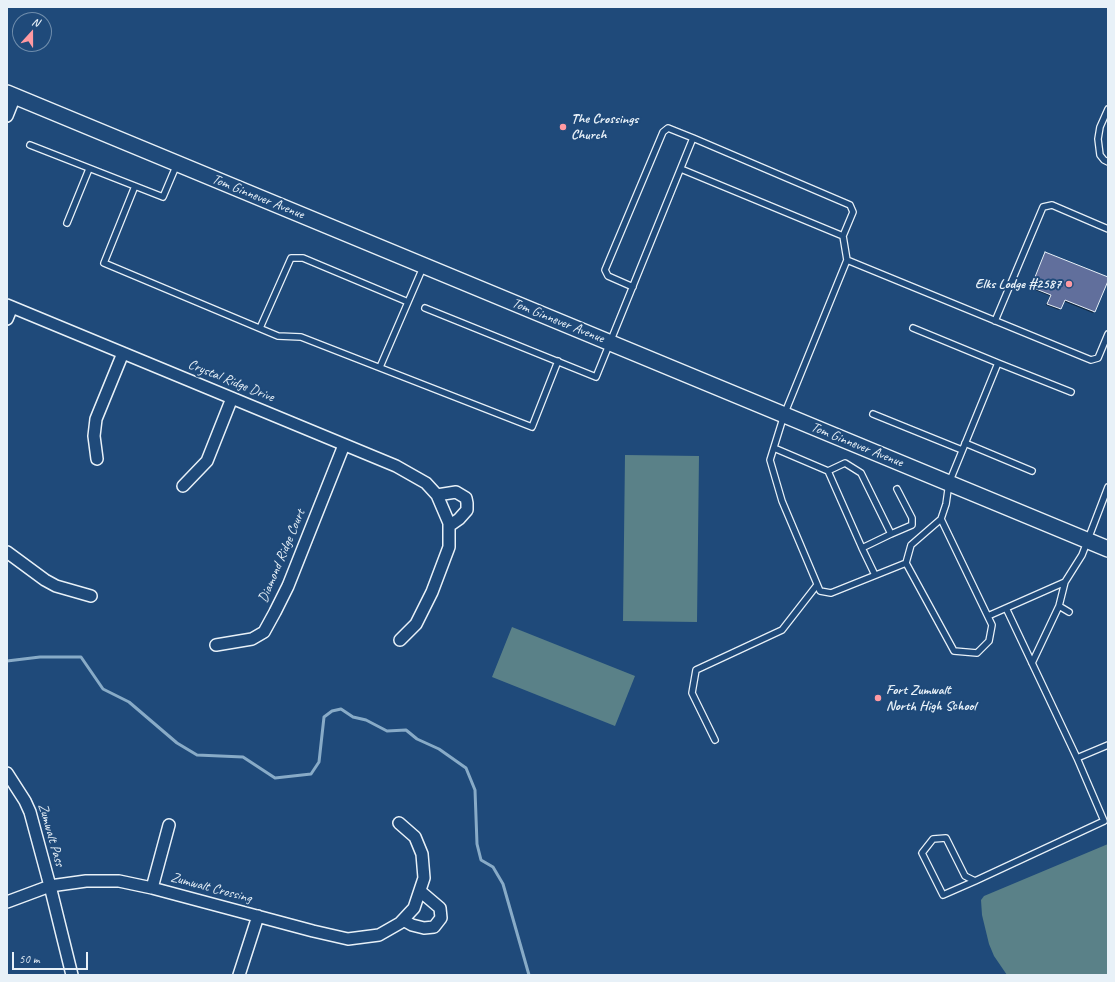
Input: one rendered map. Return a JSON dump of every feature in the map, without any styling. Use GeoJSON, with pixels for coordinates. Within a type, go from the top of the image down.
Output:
{"type":"FeatureCollection","features":[{"type":"Feature","properties":{"kind":"main road","name":"Tom Ginnever Avenue"},"geometry":{"type":"LineString","coordinates":[[11,94],[1108,548]]}},
{"type":"Feature","properties":{"kind":"street"},"geometry":{"type":"LineString","coordinates":[[7,116],[11,94]]}},
{"type":"Feature","properties":{"kind":"street"},"geometry":{"type":"LineString","coordinates":[[7,319],[9,306]]}},
{"type":"Feature","properties":{"kind":"street","name":"Crystal Ridge Drive"},"geometry":{"type":"LineString","coordinates":[[9,306],[396,466],[426,483],[437,495],[449,526],[448,548],[432,592],[416,624],[400,640]]}},
{"type":"Feature","properties":{"kind":"street"},"geometry":{"type":"LineString","coordinates":[[96,458],[94,436],[96,419],[123,353]]}},
{"type":"Feature","properties":{"kind":"street"},"geometry":{"type":"LineString","coordinates":[[183,486],[207,461],[232,398]]}},
{"type":"Feature","properties":{"kind":"street","name":"Diamond Ridge Court"},"geometry":{"type":"LineString","coordinates":[[216,645],[252,639],[264,632],[288,586],[344,445]]}},
{"type":"Feature","properties":{"kind":"street"},"geometry":{"type":"LineString","coordinates":[[437,495],[456,492],[466,498],[467,510],[459,519],[449,526]]}},
{"type":"Feature","properties":{"kind":"street"},"geometry":{"type":"LineString","coordinates":[[7,552],[45,580],[56,586],[92,596]]}},
{"type":"Feature","properties":{"kind":"street","name":"Zumwalt Pass"},"geometry":{"type":"LineString","coordinates":[[7,773],[25,801],[30,812],[72,975]]}},
{"type":"Feature","properties":{"kind":"street","name":"Zumwalt Crossing"},"geometry":{"type":"LineString","coordinates":[[7,902],[50,886],[86,881],[119,881],[152,888],[313,931],[348,938],[379,935],[400,923],[414,908],[424,878],[422,854],[415,837],[399,823]]}},
{"type":"Feature","properties":{"kind":"street"},"geometry":{"type":"LineString","coordinates":[[152,888],[169,825]]}},
{"type":"Feature","properties":{"kind":"street"},"geometry":{"type":"LineString","coordinates":[[403,920],[412,925],[424,928],[434,927],[441,918],[440,908],[420,891]]}},
{"type":"Feature","properties":{"kind":"street"},"geometry":{"type":"LineString","coordinates":[[239,975],[258,916]]}},
{"type":"Feature","properties":{"kind":"lane"},"geometry":{"type":"LineString","coordinates":[[1108,109],[1100,127],[1098,139],[1100,154],[1104,160],[1108,162]]}},
{"type":"Feature","properties":{"kind":"lane"},"geometry":{"type":"LineString","coordinates":[[633,287],[608,276],[605,270],[663,132],[668,128],[850,205],[853,212],[843,236],[847,260],[784,415],[770,460],[782,501],[820,591],[831,593],[906,563]]}},
{"type":"Feature","properties":{"kind":"lane"},"geometry":{"type":"LineString","coordinates":[[425,308],[596,377],[693,138]]}},
{"type":"Feature","properties":{"kind":"lane"},"geometry":{"type":"LineString","coordinates":[[30,145],[164,197],[178,163]]}},
{"type":"Feature","properties":{"kind":"lane"},"geometry":{"type":"LineString","coordinates":[[67,224],[89,168]]}},
{"type":"Feature","properties":{"kind":"lane"},"geometry":{"type":"LineString","coordinates":[[681,169],[843,236]]}},
{"type":"Feature","properties":{"kind":"lane"},"geometry":{"type":"LineString","coordinates":[[135,186],[104,263],[278,336],[301,337],[532,427],[558,361]]}},
{"type":"Feature","properties":{"kind":"lane"},"geometry":{"type":"LineString","coordinates":[[995,321],[1043,207],[1052,205],[1108,228]]}},
{"type":"Feature","properties":{"kind":"lane"},"geometry":{"type":"LineString","coordinates":[[260,328],[291,258],[303,258],[408,302]]}},
{"type":"Feature","properties":{"kind":"lane"},"geometry":{"type":"LineString","coordinates":[[847,260],[1090,360],[1098,358],[1108,334]]}},
{"type":"Feature","properties":{"kind":"lane"},"geometry":{"type":"LineString","coordinates":[[380,367],[424,265]]}},
{"type":"Feature","properties":{"kind":"lane"},"geometry":{"type":"LineString","coordinates":[[913,328],[1071,392]]}},
{"type":"Feature","properties":{"kind":"lane"},"geometry":{"type":"LineString","coordinates":[[941,520],[992,625],[989,641],[976,653],[954,651],[906,563],[911,545],[941,520],[946,504],[949,483],[998,363]]}},
{"type":"Feature","properties":{"kind":"lane"},"geometry":{"type":"LineString","coordinates":[[873,414],[962,450]]}},
{"type":"Feature","properties":{"kind":"lane"},"geometry":{"type":"LineString","coordinates":[[965,443],[1032,470]]}},
{"type":"Feature","properties":{"kind":"lane"},"geometry":{"type":"LineString","coordinates":[[774,448],[828,471],[875,575]]}},
{"type":"Feature","properties":{"kind":"lane"},"geometry":{"type":"LineString","coordinates":[[828,471],[845,463],[861,473],[891,534]]}},
{"type":"Feature","properties":{"kind":"lane"},"geometry":{"type":"LineString","coordinates":[[1032,663],[1059,606],[1065,582],[1082,555],[1108,487]]}},
{"type":"Feature","properties":{"kind":"lane"},"geometry":{"type":"LineString","coordinates":[[862,548],[912,525],[912,518],[897,489]]}},
{"type":"Feature","properties":{"kind":"lane"},"geometry":{"type":"LineString","coordinates":[[988,616],[1065,582]]}},
{"type":"Feature","properties":{"kind":"lane"},"geometry":{"type":"LineString","coordinates":[[715,740],[692,693],[696,670],[782,630],[817,585]]}},
{"type":"Feature","properties":{"kind":"lane"},"geometry":{"type":"LineString","coordinates":[[1059,606],[1069,612]]}},
{"type":"Feature","properties":{"kind":"lane"},"geometry":{"type":"LineString","coordinates":[[975,881],[965,876],[946,838],[933,840],[922,853],[943,895],[975,881],[1106,822],[1006,608]]}},
{"type":"Feature","properties":{"kind":"lane"},"geometry":{"type":"LineString","coordinates":[[1077,758],[1108,745]]}},
{"type":"Feature","properties":{"kind":"green space"},"geometry":{"type":"Polygon","coordinates":[[[625,455],[699,456],[697,622],[623,621],[625,455]]]}},
{"type":"Feature","properties":{"kind":"green space"},"geometry":{"type":"Polygon","coordinates":[[[512,627],[635,676],[615,726],[492,677],[512,627]]]}},
{"type":"Feature","properties":{"kind":"green space"},"geometry":{"type":"Polygon","coordinates":[[[1108,844],[1108,975],[1007,975],[994,956],[989,944],[982,915],[981,900],[984,896],[1108,844]]]}},
{"type":"Feature","properties":{"kind":"building","name":"Elks Lodge #2587"},"geometry":{"type":"Polygon","coordinates":[[[1045,252],[1108,277],[1108,281],[1095,312],[1065,300],[1061,309],[1047,304],[1051,295],[1031,287],[1045,252]]]}},
{"type":"Feature","properties":{"kind":"waterway"},"geometry":{"type":"LineString","coordinates":[[7,661],[40,657],[81,657],[103,689],[129,702],[177,743],[197,755],[243,757],[275,778],[311,774],[319,762],[324,717],[332,711],[341,709],[353,717],[366,720],[387,731],[406,730],[417,739],[439,749],[466,768],[475,790],[477,844],[481,860],[493,867],[503,884],[529,975]]}},
{"type":"Feature","properties":{"kind":"place","name":"The Crossings Church"},"geometry":{"type":"Point","coordinates":[563,127]}},
{"type":"Feature","properties":{"kind":"place","name":"Elks Lodge #2587"},"geometry":{"type":"Point","coordinates":[1069,284]}},
{"type":"Feature","properties":{"kind":"place","name":"Fort Zumwalt North High School"},"geometry":{"type":"Point","coordinates":[878,698]}}]}
